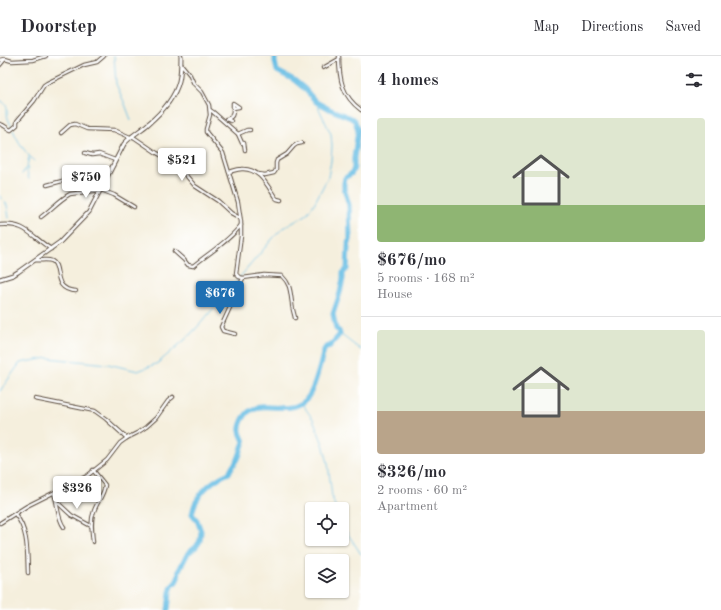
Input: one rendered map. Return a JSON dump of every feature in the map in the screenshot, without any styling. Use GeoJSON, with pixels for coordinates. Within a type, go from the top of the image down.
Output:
{"type":"FeatureCollection","features":[{"type":"Feature","properties":{"kind":"street"},"geometry":{"type":"LineString","coordinates":[[0,60],[37,59],[46,56]]}},
{"type":"Feature","properties":{"kind":"street"},"geometry":{"type":"LineString","coordinates":[[0,124],[12,130],[17,121],[34,101],[46,83],[84,65],[97,62],[104,56]]}},
{"type":"Feature","properties":{"kind":"street"},"geometry":{"type":"LineString","coordinates":[[0,279],[13,275],[51,249],[60,242],[89,212],[124,144],[131,136],[149,123],[170,99],[179,83],[181,56]]}},
{"type":"Feature","properties":{"kind":"street"},"geometry":{"type":"LineString","coordinates":[[323,68],[339,57]]}},
{"type":"Feature","properties":{"kind":"street"},"geometry":{"type":"LineString","coordinates":[[339,57],[340,73],[345,91],[353,104],[361,110]]}},
{"type":"Feature","properties":{"kind":"street"},"geometry":{"type":"LineString","coordinates":[[0,65],[5,59]]}},
{"type":"Feature","properties":{"kind":"street"},"geometry":{"type":"LineString","coordinates":[[181,64],[192,81],[206,98],[210,107],[210,115],[206,132],[223,154],[238,202],[241,236],[236,274],[239,278],[264,275],[280,276],[284,278],[288,282],[290,289],[295,318]]}},
{"type":"Feature","properties":{"kind":"street"},"geometry":{"type":"LineString","coordinates":[[227,119],[231,118],[234,108]]}},
{"type":"Feature","properties":{"kind":"street"},"geometry":{"type":"LineString","coordinates":[[210,110],[238,134],[244,143],[245,150]]}},
{"type":"Feature","properties":{"kind":"street"},"geometry":{"type":"LineString","coordinates":[[222,119],[231,121]]}},
{"type":"Feature","properties":{"kind":"street"},"geometry":{"type":"LineString","coordinates":[[61,133],[70,125],[75,124],[87,129],[114,130],[131,136],[157,154],[166,158],[184,173],[195,186],[240,218]]}},
{"type":"Feature","properties":{"kind":"street"},"geometry":{"type":"LineString","coordinates":[[238,134],[250,130]]}},
{"type":"Feature","properties":{"kind":"street"},"geometry":{"type":"LineString","coordinates":[[229,172],[247,169],[258,174],[265,175],[274,173],[276,170],[277,160],[287,154],[294,146],[302,143]]}},
{"type":"Feature","properties":{"kind":"street"},"geometry":{"type":"LineString","coordinates":[[85,153],[99,154],[115,160]]}},
{"type":"Feature","properties":{"kind":"street"},"geometry":{"type":"LineString","coordinates":[[258,174],[275,197],[281,200]]}},
{"type":"Feature","properties":{"kind":"street"},"geometry":{"type":"LineString","coordinates":[[47,185],[87,175],[106,178]]}},
{"type":"Feature","properties":{"kind":"street"},"geometry":{"type":"LineString","coordinates":[[41,217],[70,194],[101,190],[114,195],[134,207]]}},
{"type":"Feature","properties":{"kind":"street"},"geometry":{"type":"LineString","coordinates":[[0,225],[10,224],[21,227],[51,249]]}},
{"type":"Feature","properties":{"kind":"street"},"geometry":{"type":"LineString","coordinates":[[174,251],[188,265],[193,266],[238,229],[241,224]]}},
{"type":"Feature","properties":{"kind":"street"},"geometry":{"type":"LineString","coordinates":[[35,260],[48,260],[54,263],[59,282],[66,288],[76,291]]}},
{"type":"Feature","properties":{"kind":"street"},"geometry":{"type":"LineString","coordinates":[[236,334],[225,332],[221,327],[243,278]]}},
{"type":"Feature","properties":{"kind":"street"},"geometry":{"type":"LineString","coordinates":[[0,523],[27,506],[79,480],[107,460],[120,443],[137,434],[156,418],[168,401],[173,397]]}},
{"type":"Feature","properties":{"kind":"street"},"geometry":{"type":"LineString","coordinates":[[35,399],[95,411],[106,418],[127,438]]}},
{"type":"Feature","properties":{"kind":"street"},"geometry":{"type":"LineString","coordinates":[[93,470],[105,485],[104,492],[92,515],[93,542]]}},
{"type":"Feature","properties":{"kind":"street"},"geometry":{"type":"LineString","coordinates":[[54,493],[57,502],[59,520],[64,527]]}},
{"type":"Feature","properties":{"kind":"street"},"geometry":{"type":"LineString","coordinates":[[57,502],[71,515],[92,526]]}},
{"type":"Feature","properties":{"kind":"street"},"geometry":{"type":"LineString","coordinates":[[15,514],[21,524],[26,538],[28,574]]}},
{"type":"Feature","properties":{"kind":"waterway"},"geometry":{"type":"LineString","coordinates":[[114,56],[116,84],[131,120]]}},
{"type":"Feature","properties":{"kind":"waterway"},"geometry":{"type":"LineString","coordinates":[[168,610],[170,592],[172,586],[178,578],[179,570],[188,553],[196,547],[200,541],[201,531],[197,520],[192,514],[195,505],[206,488],[214,481],[229,473],[238,459],[244,442],[240,433],[240,425],[243,419],[248,412],[255,408],[286,408],[302,403],[310,394],[313,387],[324,350],[326,347],[330,346],[340,334],[336,329],[333,314],[340,293],[343,273],[347,269],[348,246],[350,240],[349,205],[344,183],[345,178],[353,171],[358,130],[355,121],[351,118],[316,102],[305,89],[294,80],[277,71],[275,56]]}},
{"type":"Feature","properties":{"kind":"waterway"},"geometry":{"type":"LineString","coordinates":[[0,100],[7,107],[8,118],[12,127]]}},
{"type":"Feature","properties":{"kind":"waterway"},"geometry":{"type":"LineString","coordinates":[[0,391],[20,363],[48,358],[108,364],[138,371],[158,363],[188,337],[274,237],[282,229],[306,215],[314,204],[328,177],[332,146],[331,134],[316,102]]}},
{"type":"Feature","properties":{"kind":"waterway"},"geometry":{"type":"LineString","coordinates":[[13,130],[22,147],[34,161]]}},
{"type":"Feature","properties":{"kind":"waterway"},"geometry":{"type":"LineString","coordinates":[[29,157],[27,173],[29,179]]}},
{"type":"Feature","properties":{"kind":"waterway"},"geometry":{"type":"LineString","coordinates":[[22,174],[26,168]]}},
{"type":"Feature","properties":{"kind":"waterway"},"geometry":{"type":"LineString","coordinates":[[0,196],[7,205],[9,218]]}},
{"type":"Feature","properties":{"kind":"waterway"},"geometry":{"type":"LineString","coordinates":[[340,334],[361,350]]}},
{"type":"Feature","properties":{"kind":"waterway"},"geometry":{"type":"LineString","coordinates":[[302,404],[313,419],[323,444],[328,463],[334,502]]}},
{"type":"Feature","properties":{"kind":"waterway"},"geometry":{"type":"LineString","coordinates":[[349,536],[361,554]]}}]}
